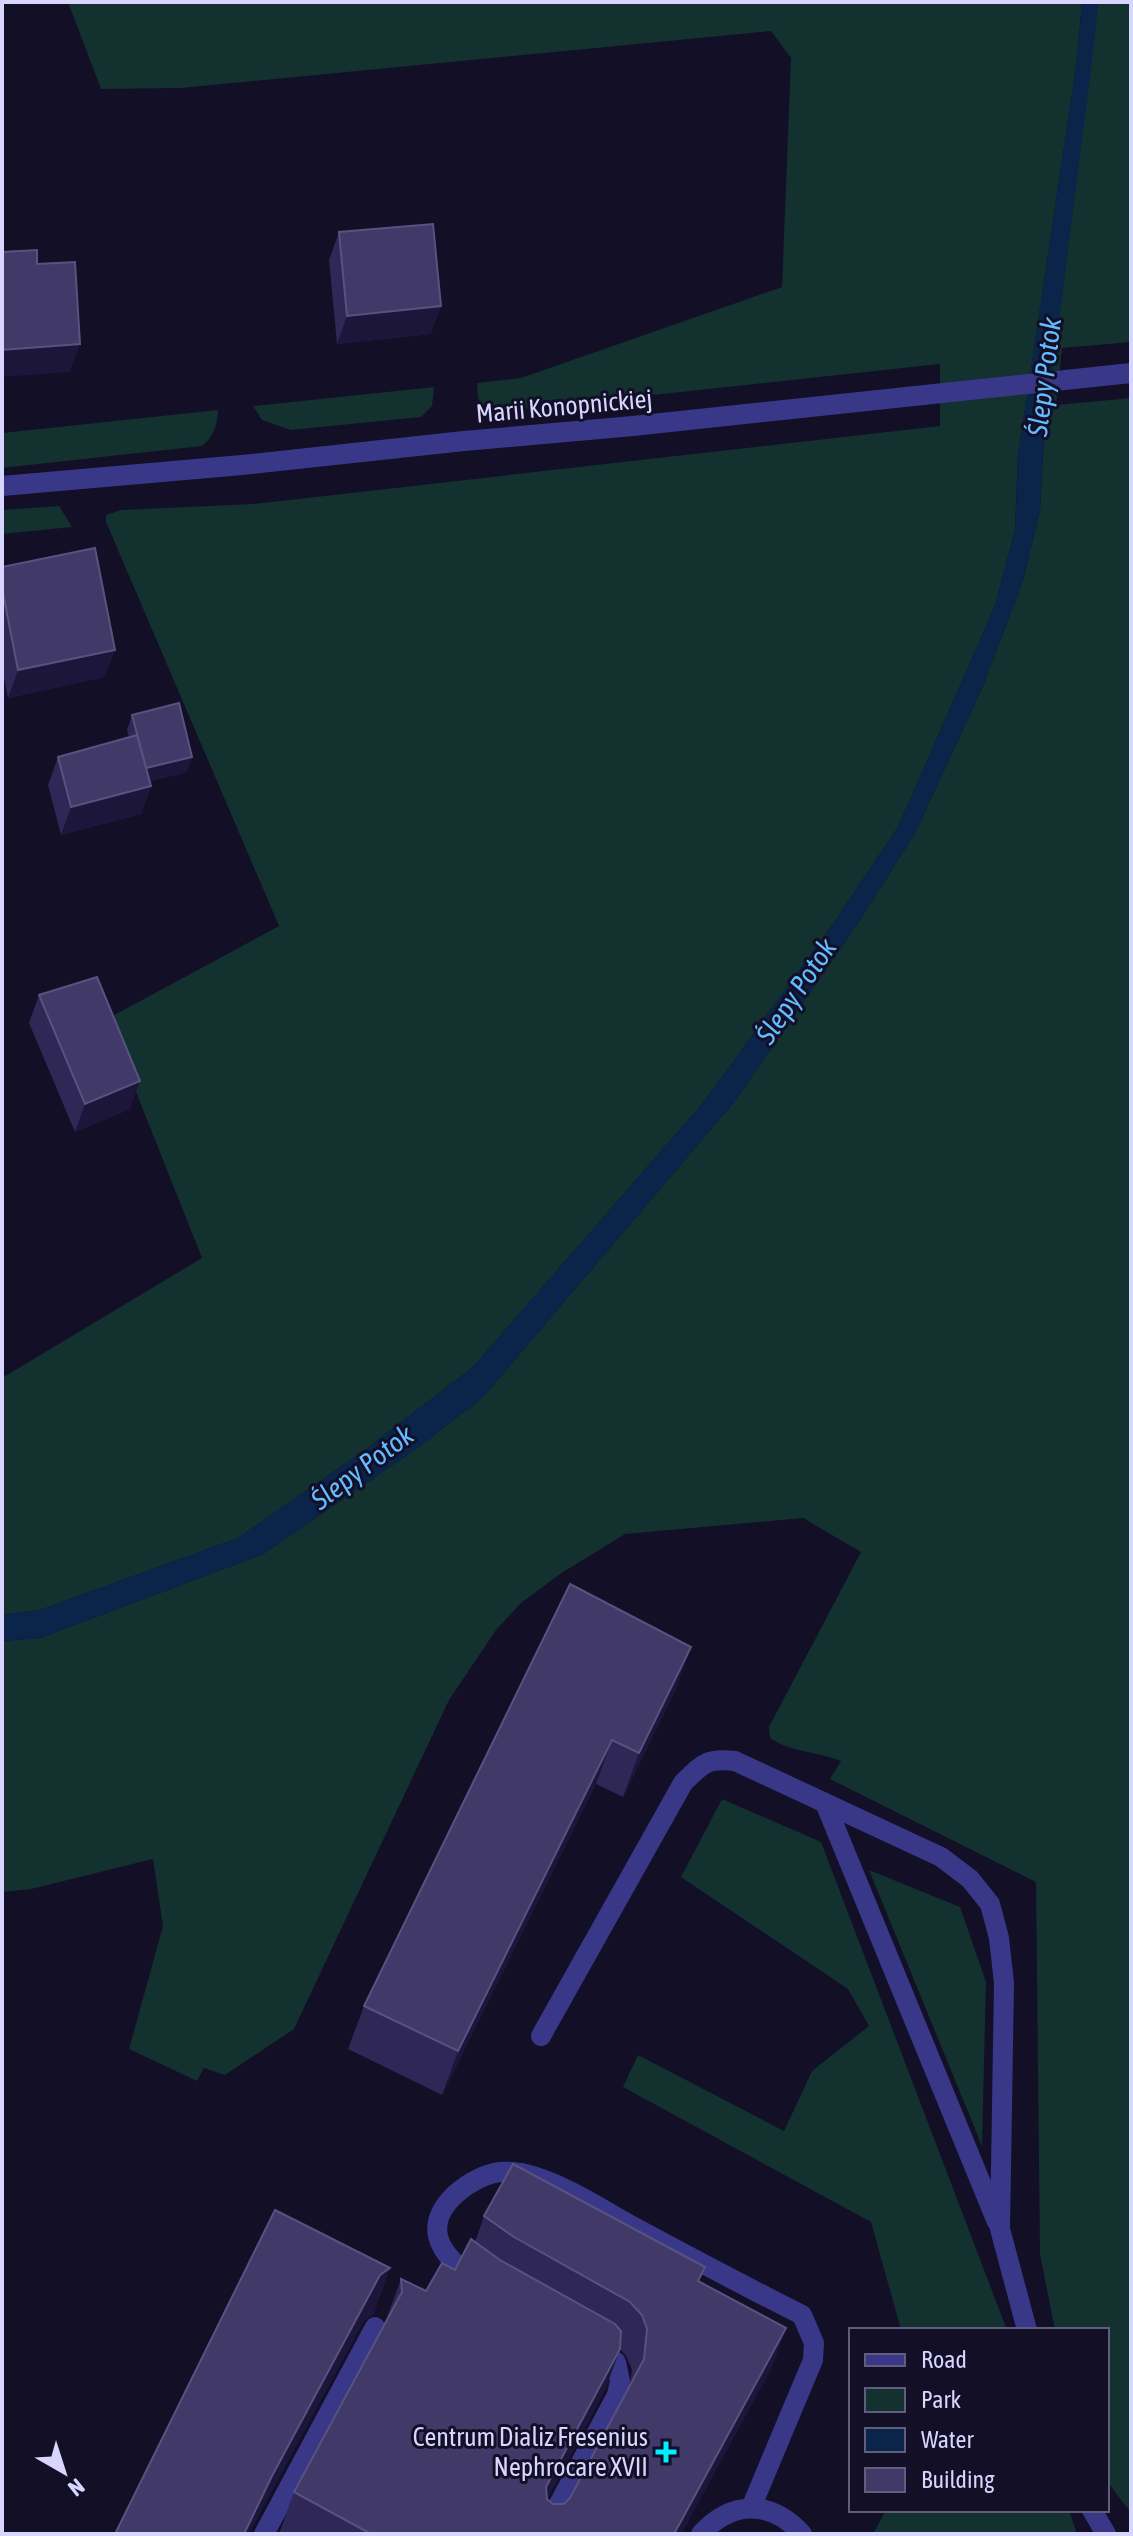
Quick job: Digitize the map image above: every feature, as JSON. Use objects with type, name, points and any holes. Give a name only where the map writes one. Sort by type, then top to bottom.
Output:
[{"type":"street","name":"Marii Konopnickiej","points":[[2,486],[633,426],[1131,373]]},
{"type":"street","points":[[541,2036],[683,1783],[697,1769],[715,1759],[735,1761],[941,1857],[970,1879],[990,1904],[999,1938],[1004,1983],[1000,2229]]},
{"type":"street","points":[[825,1803],[1000,2229],[1026,2328]]},
{"type":"street","points":[[489,2288],[460,2268],[445,2252],[437,2234],[438,2220],[446,2203],[477,2180],[497,2172],[516,2172],[560,2187],[802,2315],[814,2343],[813,2360],[751,2508]]},
{"type":"street","points":[[264,2534],[375,2327]]},
{"type":"street","points":[[543,2534],[611,2408],[620,2381],[616,2362],[579,2338]]},
{"type":"street","points":[[701,2534],[712,2522],[730,2511],[751,2508],[772,2511],[790,2521],[802,2534]]},
{"type":"street","points":[[1093,2512],[1106,2534]]},
{"type":"green space","points":[[68,2],[1082,2],[1077,60],[1018,456],[1015,530],[995,606],[898,827],[833,924],[703,1103],[472,1368],[362,1452],[238,1538],[40,1610],[2,1615],[2,1378],[202,1258],[107,1019],[279,926],[106,522],[106,515],[121,510],[254,504],[940,426],[940,364],[505,411],[484,408],[478,398],[477,383],[521,378],[782,287],[791,58],[771,31],[181,88],[101,89]]},
{"type":"green space","points":[[1098,2],[1131,2],[1131,342],[1062,348],[1056,405],[1131,398],[1131,2513],[1109,2484],[1109,2328],[1055,2328],[1040,2254],[1036,1882],[830,1779],[841,1761],[787,1747],[770,1738],[769,1727],[861,1552],[803,1518],[625,1534],[560,1574],[521,1603],[496,1630],[449,1700],[294,2029],[225,2075],[204,2068],[197,2081],[129,2049],[163,1926],[153,1859],[31,1889],[2,1892],[2,1641],[40,1638],[263,1554],[419,1447],[483,1397],[735,1101],[860,920],[915,833],[983,686],[1023,580],[1040,510],[1044,437]]},
{"type":"green space","points":[[434,387],[432,406],[421,417],[291,430],[262,420],[253,406]]},
{"type":"green space","points":[[218,410],[214,430],[202,446],[2,468],[2,433]]},
{"type":"green space","points":[[59,506],[72,527],[2,534],[2,510]]},
{"type":"green space","points":[[722,1799],[821,1842],[1006,2328],[900,2328],[871,2222],[623,2087],[638,2055],[784,2131],[812,2071],[869,2026],[848,1989],[681,1877]]},
{"type":"green space","points":[[869,1870],[960,1907],[986,1982],[982,2146]]},
{"type":"green space","points":[[885,2512],[1070,2512],[1077,2534],[873,2534]]},
{"type":"water","name":"Ślepy Potok","points":[[1082,2],[1098,2],[1044,437],[1040,510],[1023,580],[983,686],[915,833],[860,920],[735,1101],[483,1397],[419,1447],[263,1554],[40,1638],[2,1641],[2,1615],[40,1610],[238,1538],[362,1452],[472,1368],[703,1103],[833,924],[898,827],[995,606],[1015,530],[1018,456],[1077,60]]},
{"type":"building","points":[[433,224],[441,306],[347,316],[339,232]]},
{"type":"building","points":[[37,250],[37,264],[75,262],[80,344],[2,350],[2,252]]},
{"type":"building","points":[[95,548],[115,650],[18,670],[2,588],[2,567]]},
{"type":"building","points":[[179,703],[192,757],[146,768],[132,715]]},
{"type":"building","points":[[137,735],[151,786],[71,807],[58,757]]},
{"type":"building","points":[[97,977],[140,1081],[85,1104],[39,995]]},
{"type":"building","points":[[570,1584],[691,1647],[639,1753],[612,1740],[458,2051],[364,2006]]},
{"type":"building","points":[[513,2164],[705,2267],[698,2281],[786,2328],[674,2534],[371,2534],[294,2492],[402,2292],[401,2279],[426,2291],[442,2263],[455,2270],[471,2239],[500,2260],[615,2324],[621,2331],[620,2349],[546,2487],[547,2499],[553,2504],[564,2504],[570,2498],[644,2359],[647,2329],[642,2315],[630,2302],[514,2237],[484,2216]]},
{"type":"building","points":[[275,2210],[390,2268],[380,2275],[244,2534],[115,2534]]},
{"type":"place","name":"Centrum Dializ Fresenius Nephrocare XVII","points":[[666,2452]]}]
